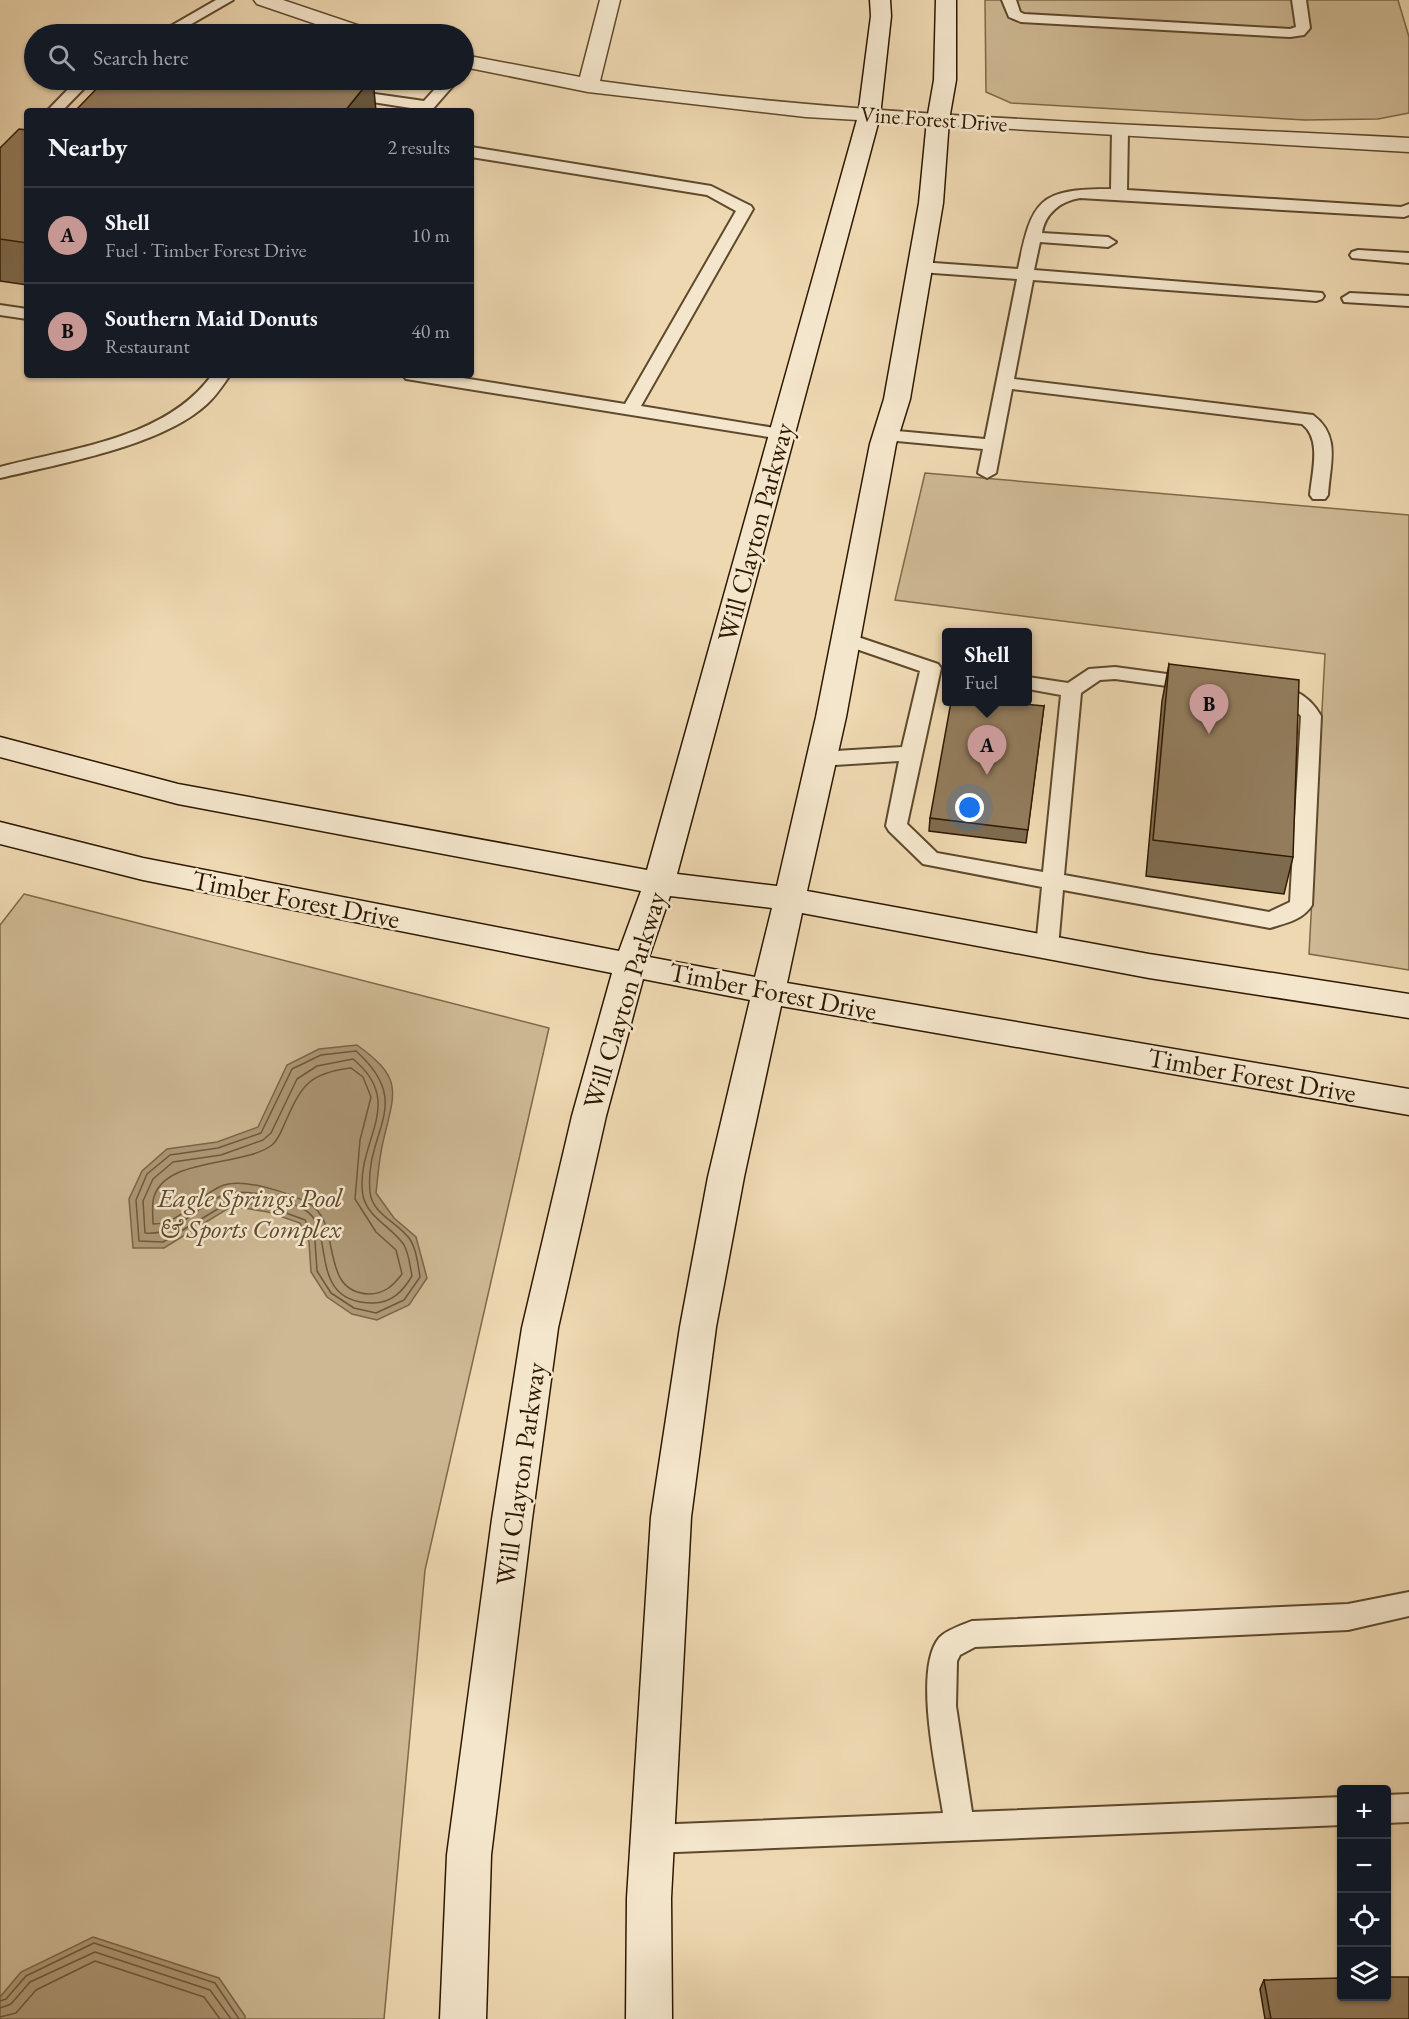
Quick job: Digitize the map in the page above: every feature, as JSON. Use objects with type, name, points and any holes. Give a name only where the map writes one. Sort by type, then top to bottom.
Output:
[{"type":"main road","points":[[264,0],[332,24]]},
{"type":"main road","points":[[588,86],[610,0]]},
{"type":"main road","name":"Will Clayton Parkway","points":[[463,2019],[469,1855],[512,1519],[540,1328],[589,1116],[631,963],[659,883],[868,116],[881,16],[880,0]]},
{"type":"main road","points":[[649,2019],[652,1839],[671,1517],[700,1315],[726,1178],[846,639],[886,435],[897,399],[931,203],[938,120],[945,80],[946,0]]},
{"type":"main road","name":"Vine Forest Drive","points":[[474,66],[588,86],[709,103],[868,116],[1409,146]]},
{"type":"main road","points":[[0,747],[178,794],[659,883],[789,899],[1047,947],[1409,1006]]},
{"type":"main road","name":"Timber Forest Drive","points":[[0,832],[143,869],[631,963],[768,992],[1409,1102]]},
{"type":"lane","points":[[182,24],[226,0]]},
{"type":"lane","points":[[1009,0],[1014,14],[1021,18],[1290,33],[1299,32],[1303,28],[1299,0]]},
{"type":"lane","points":[[57,108],[75,90]]},
{"type":"lane","points":[[426,108],[442,90]]},
{"type":"lane","points":[[333,92],[420,108]]},
{"type":"lane","points":[[1119,194],[1120,130]]},
{"type":"lane","points":[[474,152],[711,191],[746,209],[630,410]]},
{"type":"lane","points":[[987,473],[1035,226],[1044,209],[1060,195],[1119,194],[1404,212],[1409,208]]},
{"type":"lane","points":[[1033,237],[1108,242]]},
{"type":"lane","points":[[1358,255],[1409,258]]},
{"type":"lane","points":[[920,267],[1316,296]]},
{"type":"lane","points":[[1350,298],[1409,301]]},
{"type":"lane","points":[[0,310],[24,314]]},
{"type":"lane","points":[[0,473],[114,441],[177,418],[200,402],[220,378]]},
{"type":"lane","points":[[431,378],[781,434]]},
{"type":"lane","points":[[1005,383],[1307,419],[1319,428],[1323,441],[1318,495]]},
{"type":"lane","points":[[886,435],[993,445]]},
{"type":"lane","points":[[846,639],[939,669],[911,753],[896,826],[931,859],[1270,920],[1293,912],[1301,905],[1311,716],[1305,704],[1295,696],[1250,690]]},
{"type":"lane","points":[[1032,684],[1071,690],[1096,674],[1115,673],[1217,686]]},
{"type":"lane","points":[[1047,947],[1071,690]]},
{"type":"lane","points":[[819,759],[911,753]]},
{"type":"lane","points":[[960,1826],[940,1690],[940,1666],[949,1647],[972,1634],[1348,1617],[1409,1604]]},
{"type":"lane","points":[[1391,1809],[1409,1808]]},
{"type":"lane","points":[[652,1839],[1337,1811]]},
{"type":"green space","points":[[985,0],[1398,0],[1409,37],[1409,113],[1378,119],[1305,120],[1011,103],[986,92]]},
{"type":"green space","points":[[925,473],[1409,515],[1409,970],[1309,954],[1325,654],[895,600]]},
{"type":"green space","name":"Eagle Springs Pool & Sports Complex","points":[[24,894],[549,1028],[425,1570],[384,2019],[0,2019],[0,925]]},
{"type":"water","points":[[357,1045],[383,1067],[392,1087],[391,1110],[380,1154],[376,1193],[394,1218],[416,1237],[427,1278],[409,1305],[377,1320],[352,1314],[327,1297],[311,1272],[309,1242],[300,1223],[268,1212],[232,1206],[164,1248],[133,1248],[129,1199],[142,1171],[167,1149],[217,1142],[258,1127],[287,1065],[319,1049]]},
{"type":"water","points":[[93,1937],[219,1978],[245,2019],[0,2019],[0,1997],[21,1972]]},
{"type":"building","points":[[95,90],[362,90],[347,108],[78,108]]},
{"type":"building","points":[[19,129],[24,130],[24,243],[0,239],[0,148]]},
{"type":"building","points":[[1169,664],[1299,680],[1293,857],[1153,840]]},
{"type":"building","points":[[950,706],[1044,706],[1028,830],[930,818]]},
{"type":"building","points":[[1391,1977],[1409,1977],[1409,2019],[1271,2019],[1264,1980],[1337,1978],[1337,2001],[1391,2001]]},
{"type":"place","name":"Southern Maid Donuts","points":[[1209,734]]},
{"type":"place","name":"Shell","points":[[987,775]]}]
